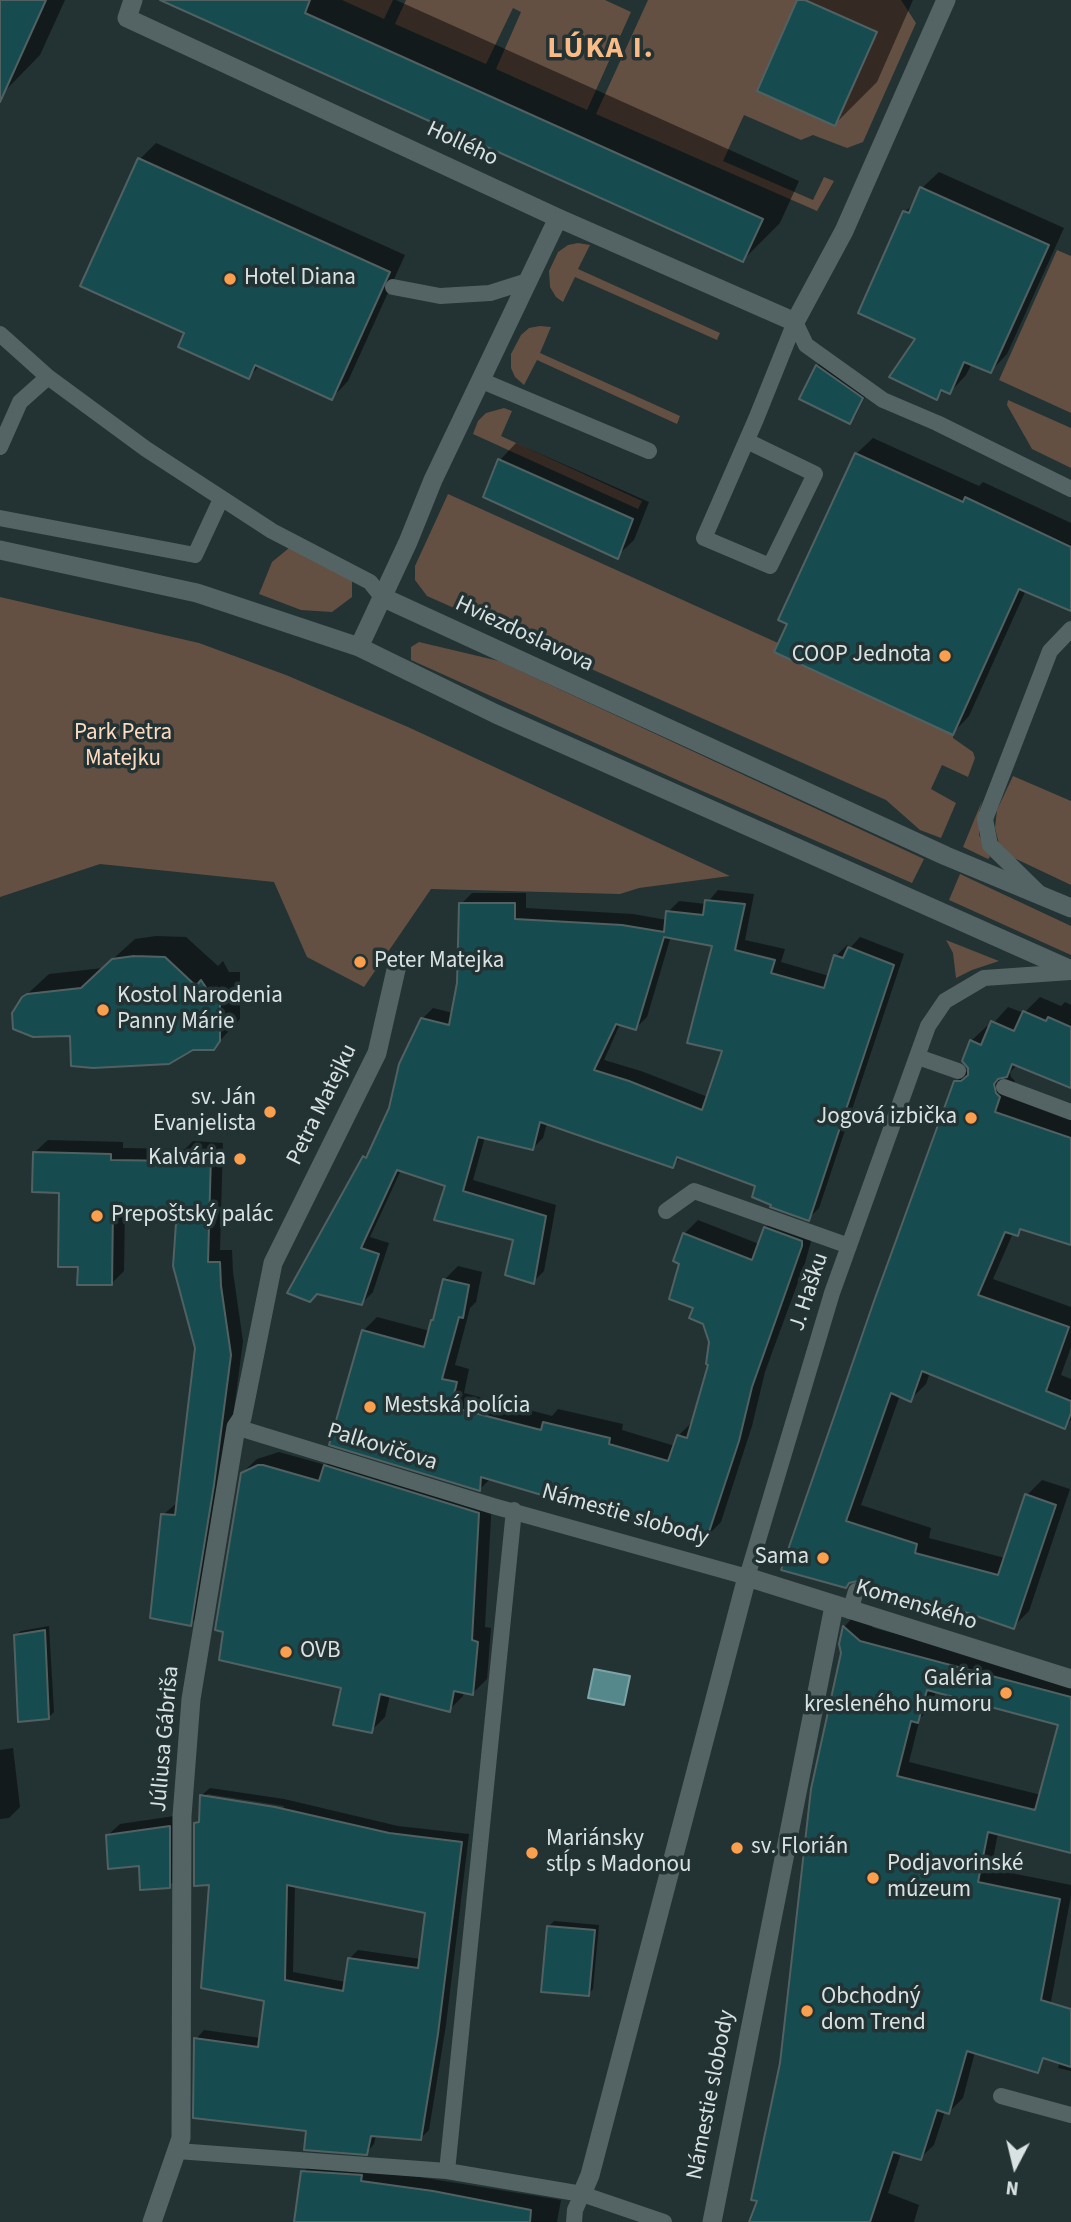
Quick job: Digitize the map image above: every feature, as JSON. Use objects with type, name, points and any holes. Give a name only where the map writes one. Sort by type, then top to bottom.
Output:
[{"type":"street","name":"Hollého","points":[[133,0],[127,18],[558,218],[794,322]]},
{"type":"street","points":[[794,322],[844,231],[946,0]]},
{"type":"street","points":[[359,647],[408,542],[433,480],[558,218]]},
{"type":"street","points":[[0,550],[197,593],[359,647],[496,714],[1071,971]]},
{"type":"street","name":"Hviezdoslavova","points":[[382,597],[946,856],[1071,908]]},
{"type":"street","name":"Petra Matejku","points":[[272,1263],[377,1053],[398,961]]},
{"type":"street","name":"Júliusa Gábriša","points":[[152,2222],[181,2137],[182,1816],[191,1699],[236,1427],[242,1418],[272,1263]]},
{"type":"street","points":[[582,2194],[594,2162],[747,1577]]},
{"type":"street","name":"Komenského","points":[[747,1577],[1071,1679]]},
{"type":"street","name":"Námestie slobody","points":[[712,2222],[842,1608]]},
{"type":"lane","points":[[393,287],[440,296],[490,293],[528,281]]},
{"type":"lane","points":[[747,441],[814,474],[770,566],[704,538],[747,441],[794,322]]},
{"type":"lane","points":[[794,322],[806,345],[883,400],[1071,489]]},
{"type":"lane","name":"Hviezdoslavova","points":[[0,334],[48,377],[146,449],[272,531],[370,582],[382,597]]},
{"type":"lane","points":[[0,447],[20,402],[48,377]]},
{"type":"lane","points":[[480,380],[649,451]]},
{"type":"lane","points":[[0,518],[195,555],[222,499]]},
{"type":"lane","points":[[1042,896],[990,845],[985,819],[1050,652],[1071,629]]},
{"type":"lane","name":"J. Hašku","points":[[747,1577],[828,1306],[929,1026],[944,1001],[984,978],[1071,971]]},
{"type":"lane","points":[[918,1056],[958,1071]]},
{"type":"lane","points":[[1004,1087],[1071,1112]]},
{"type":"lane","points":[[666,1211],[694,1191],[849,1246]]},
{"type":"lane","name":"Palkovičova","points":[[236,1427],[514,1510]]},
{"type":"lane","name":"Námestie slobody","points":[[447,2171],[514,1510],[747,1577]]},
{"type":"lane","points":[[842,1608],[856,1591]]},
{"type":"lane","points":[[1000,2096],[1071,2115]]},
{"type":"lane","points":[[177,2151],[447,2171],[582,2194],[664,2222]]},
{"type":"lane","points":[[574,2222],[575,2210],[582,2194]]},
{"type":"green space","points":[[342,0],[393,0],[384,19]]},
{"type":"green space","points":[[406,0],[605,0],[631,12],[587,110],[496,69],[521,12],[513,8],[486,64],[395,24]]},
{"type":"green space","points":[[648,0],[901,0],[916,23],[863,142],[847,148],[813,135],[801,140],[744,115],[723,161],[813,200],[824,177],[834,181],[817,211],[596,114]]},
{"type":"green space","points":[[568,245],[590,245],[578,269],[720,333],[717,340],[575,277],[563,302],[550,287],[549,271],[558,252]]},
{"type":"green space","points":[[1057,250],[1071,256],[1071,413],[999,380]]},
{"type":"green space","points":[[551,327],[540,353],[680,416],[677,424],[537,360],[524,385],[515,377],[511,368],[511,354],[521,335],[529,328]]},
{"type":"green space","points":[[1008,400],[1071,428],[1071,468],[1032,449],[1007,405]]},
{"type":"green space","points":[[504,408],[512,411],[501,436],[642,501],[638,509],[473,434],[478,421],[486,413]]},
{"type":"green space","points":[[448,494],[778,643],[774,652],[953,735],[953,738],[973,752],[975,758],[968,777],[942,765],[931,789],[956,803],[941,838],[920,830],[886,800],[427,596],[415,580],[415,566]]},
{"type":"green space","points":[[289,548],[352,579],[352,597],[332,612],[301,610],[259,594],[272,562]]},
{"type":"green space","name":"Park Petra Matejku","points":[[0,597],[199,643],[286,675],[408,727],[730,876],[639,888],[620,894],[431,889],[364,987],[307,957],[274,882],[100,864],[0,897]]},
{"type":"green space","points":[[419,642],[499,661],[924,859],[912,883],[411,660],[411,647]]},
{"type":"green space","points":[[1013,776],[1071,801],[1071,885],[1012,857],[999,844],[995,828],[997,810]]},
{"type":"green space","points":[[982,801],[979,835],[990,857],[988,859],[963,847]]},
{"type":"green space","points":[[960,874],[1071,926],[1071,955],[949,900]]},
{"type":"green space","points":[[946,940],[999,961],[956,978],[953,953]]},
{"type":"water","points":[[594,1669],[630,1676],[624,1705],[588,1698]]},
{"type":"building","points":[[0,0],[46,0],[0,102]]},
{"type":"building","points":[[160,0],[310,0],[305,13],[763,219],[743,262]]},
{"type":"building","points":[[797,0],[805,0],[877,32],[835,126],[757,91]]},
{"type":"building","points":[[138,158],[390,272],[332,400],[255,365],[249,379],[178,347],[184,333],[80,286]]},
{"type":"building","points":[[920,187],[1049,245],[991,373],[964,362],[950,394],[941,390],[937,400],[889,377],[915,339],[858,313],[903,211],[909,213]]},
{"type":"building","points":[[816,365],[863,398],[850,424],[799,399]]},
{"type":"building","points":[[855,453],[963,502],[965,497],[1071,547],[1071,611],[1019,589],[953,735],[774,652],[787,624],[778,620]]},
{"type":"building","points":[[498,459],[633,519],[618,559],[483,497]]},
{"type":"building","points":[[705,900],[745,904],[735,950],[775,960],[771,973],[824,988],[834,955],[843,958],[848,947],[894,965],[809,1221],[770,1207],[771,1205],[752,1197],[755,1186],[677,1157],[673,1168],[540,1122],[533,1150],[478,1137],[463,1191],[546,1216],[534,1284],[505,1275],[513,1240],[434,1220],[445,1186],[397,1170],[361,1248],[379,1254],[362,1305],[317,1294],[310,1302],[287,1293],[363,1156],[366,1158],[389,1108],[399,1064],[421,1018],[449,1025],[457,983],[459,903],[515,903],[515,919],[622,925],[664,932],[666,911],[703,915]],"holes":[[[664,937],[712,946],[687,1043],[722,1051],[702,1110],[594,1070],[616,1024],[636,1030]]]},
{"type":"building","name":"Kostol Narodenia Panny Márie","points":[[134,956],[165,957],[196,986],[201,980],[209,992],[220,992],[220,1041],[214,1050],[193,1050],[169,1064],[93,1068],[71,1066],[70,1036],[33,1037],[13,1029],[12,1013],[22,997],[27,994],[81,988],[112,959]]},
{"type":"building","points":[[1023,1011],[1046,1021],[1048,1017],[1071,1027],[1071,1088],[1012,1064],[1007,1077],[998,1079],[994,1084],[1000,1097],[995,1112],[1071,1138],[1071,1245],[1020,1229],[1018,1236],[1005,1232],[978,1295],[1069,1327],[1046,1391],[1071,1401],[1071,1413],[1065,1429],[922,1371],[911,1402],[891,1393],[846,1521],[917,1544],[915,1553],[998,1575],[1025,1494],[1056,1505],[1014,1629],[956,1609],[953,1619],[866,1594],[864,1584],[858,1581],[849,1583],[846,1588],[781,1570],[954,1081],[961,1081],[968,1075],[968,1068],[962,1061],[970,1040],[981,1045],[991,1021],[1014,1031]]},
{"type":"building","points":[[33,1152],[111,1154],[111,1160],[178,1161],[178,1153],[211,1155],[208,1262],[220,1262],[231,1355],[214,1485],[191,1626],[150,1618],[161,1514],[175,1515],[195,1348],[173,1266],[177,1209],[113,1208],[112,1285],[77,1285],[78,1267],[58,1267],[59,1193],[32,1192]]},
{"type":"building","points":[[764,1227],[802,1241],[802,1246],[752,1387],[739,1441],[707,1538],[655,1521],[653,1528],[481,1477],[480,1491],[329,1445],[362,1330],[424,1347],[443,1279],[469,1285],[463,1318],[459,1317],[442,1379],[457,1382],[451,1407],[541,1430],[543,1422],[610,1438],[609,1444],[668,1461],[677,1435],[687,1438],[708,1365],[709,1342],[703,1324],[689,1318],[693,1308],[669,1299],[679,1264],[673,1261],[683,1233],[752,1260]]},
{"type":"building","points":[[258,1465],[319,1481],[324,1465],[479,1513],[472,1640],[478,1642],[473,1695],[454,1691],[450,1712],[380,1694],[372,1733],[333,1725],[341,1688],[219,1660],[223,1632],[215,1630],[241,1473]]},
{"type":"building","points":[[843,1626],[860,1641],[1071,1697],[1071,1853],[988,1832],[978,1882],[1060,1899],[1041,2000],[1071,2009],[1071,2067],[1043,2058],[1038,2073],[967,2051],[949,2114],[937,2110],[921,2160],[893,2152],[870,2222],[749,2222],[757,2201],[751,2200],[780,2063],[811,1789],[841,1653],[839,1644]],"holes":[[[927,1690],[1058,1725],[1035,1810],[897,1776],[911,1721],[918,1723]]]},
{"type":"building","points":[[45,1630],[49,1719],[18,1722],[14,1635]]},
{"type":"building","points":[[200,1795],[275,1807],[389,1833],[462,1842],[438,2034],[421,2140],[371,2136],[367,2155],[304,2150],[306,2131],[193,2118],[194,2038],[258,2047],[264,2001],[201,1988],[209,1885],[194,1886],[194,1823],[199,1822]],"holes":[[[287,1885],[425,1913],[418,1968],[348,1958],[343,1991],[285,1980]]]},
{"type":"building","points":[[170,1826],[170,1888],[140,1890],[139,1866],[108,1869],[106,1835]]},
{"type":"building","points":[[547,1926],[595,1930],[589,1996],[541,1992]]},
{"type":"building","points":[[301,2171],[362,2175],[361,2181],[433,2191],[531,2210],[530,2222],[294,2222]]},
{"type":"place","name":"Hotel Diana","points":[[230,279]]},
{"type":"place","name":"COOP Jednota","points":[[945,656]]},
{"type":"place","name":"Peter Matejka","points":[[360,962]]},
{"type":"place","name":"Kostol Narodenia Panny Márie","points":[[103,1010]]},
{"type":"place","name":"sv. Ján Evanjelista","points":[[270,1112]]},
{"type":"place","name":"Jogová izbička","points":[[971,1118]]},
{"type":"place","name":"Kalvária","points":[[240,1159]]},
{"type":"place","name":"Prepoštský palác","points":[[97,1216]]},
{"type":"place","name":"Mestská polícia","points":[[370,1407]]},
{"type":"place","name":"Sama","points":[[823,1558]]},
{"type":"place","name":"OVB","points":[[286,1652]]},
{"type":"place","name":"Galéria kresleného humoru","points":[[1006,1693]]},
{"type":"place","name":"sv. Florián","points":[[737,1848]]},
{"type":"place","name":"Mariánsky stĺp s Madonou","points":[[532,1853]]},
{"type":"place","name":"Podjavorinské múzeum","points":[[873,1878]]},
{"type":"place","name":"Obchodný dom Trend","points":[[807,2011]]},
{"type":"district","name":"LÚKA I.","points":[[601,50]]}]
